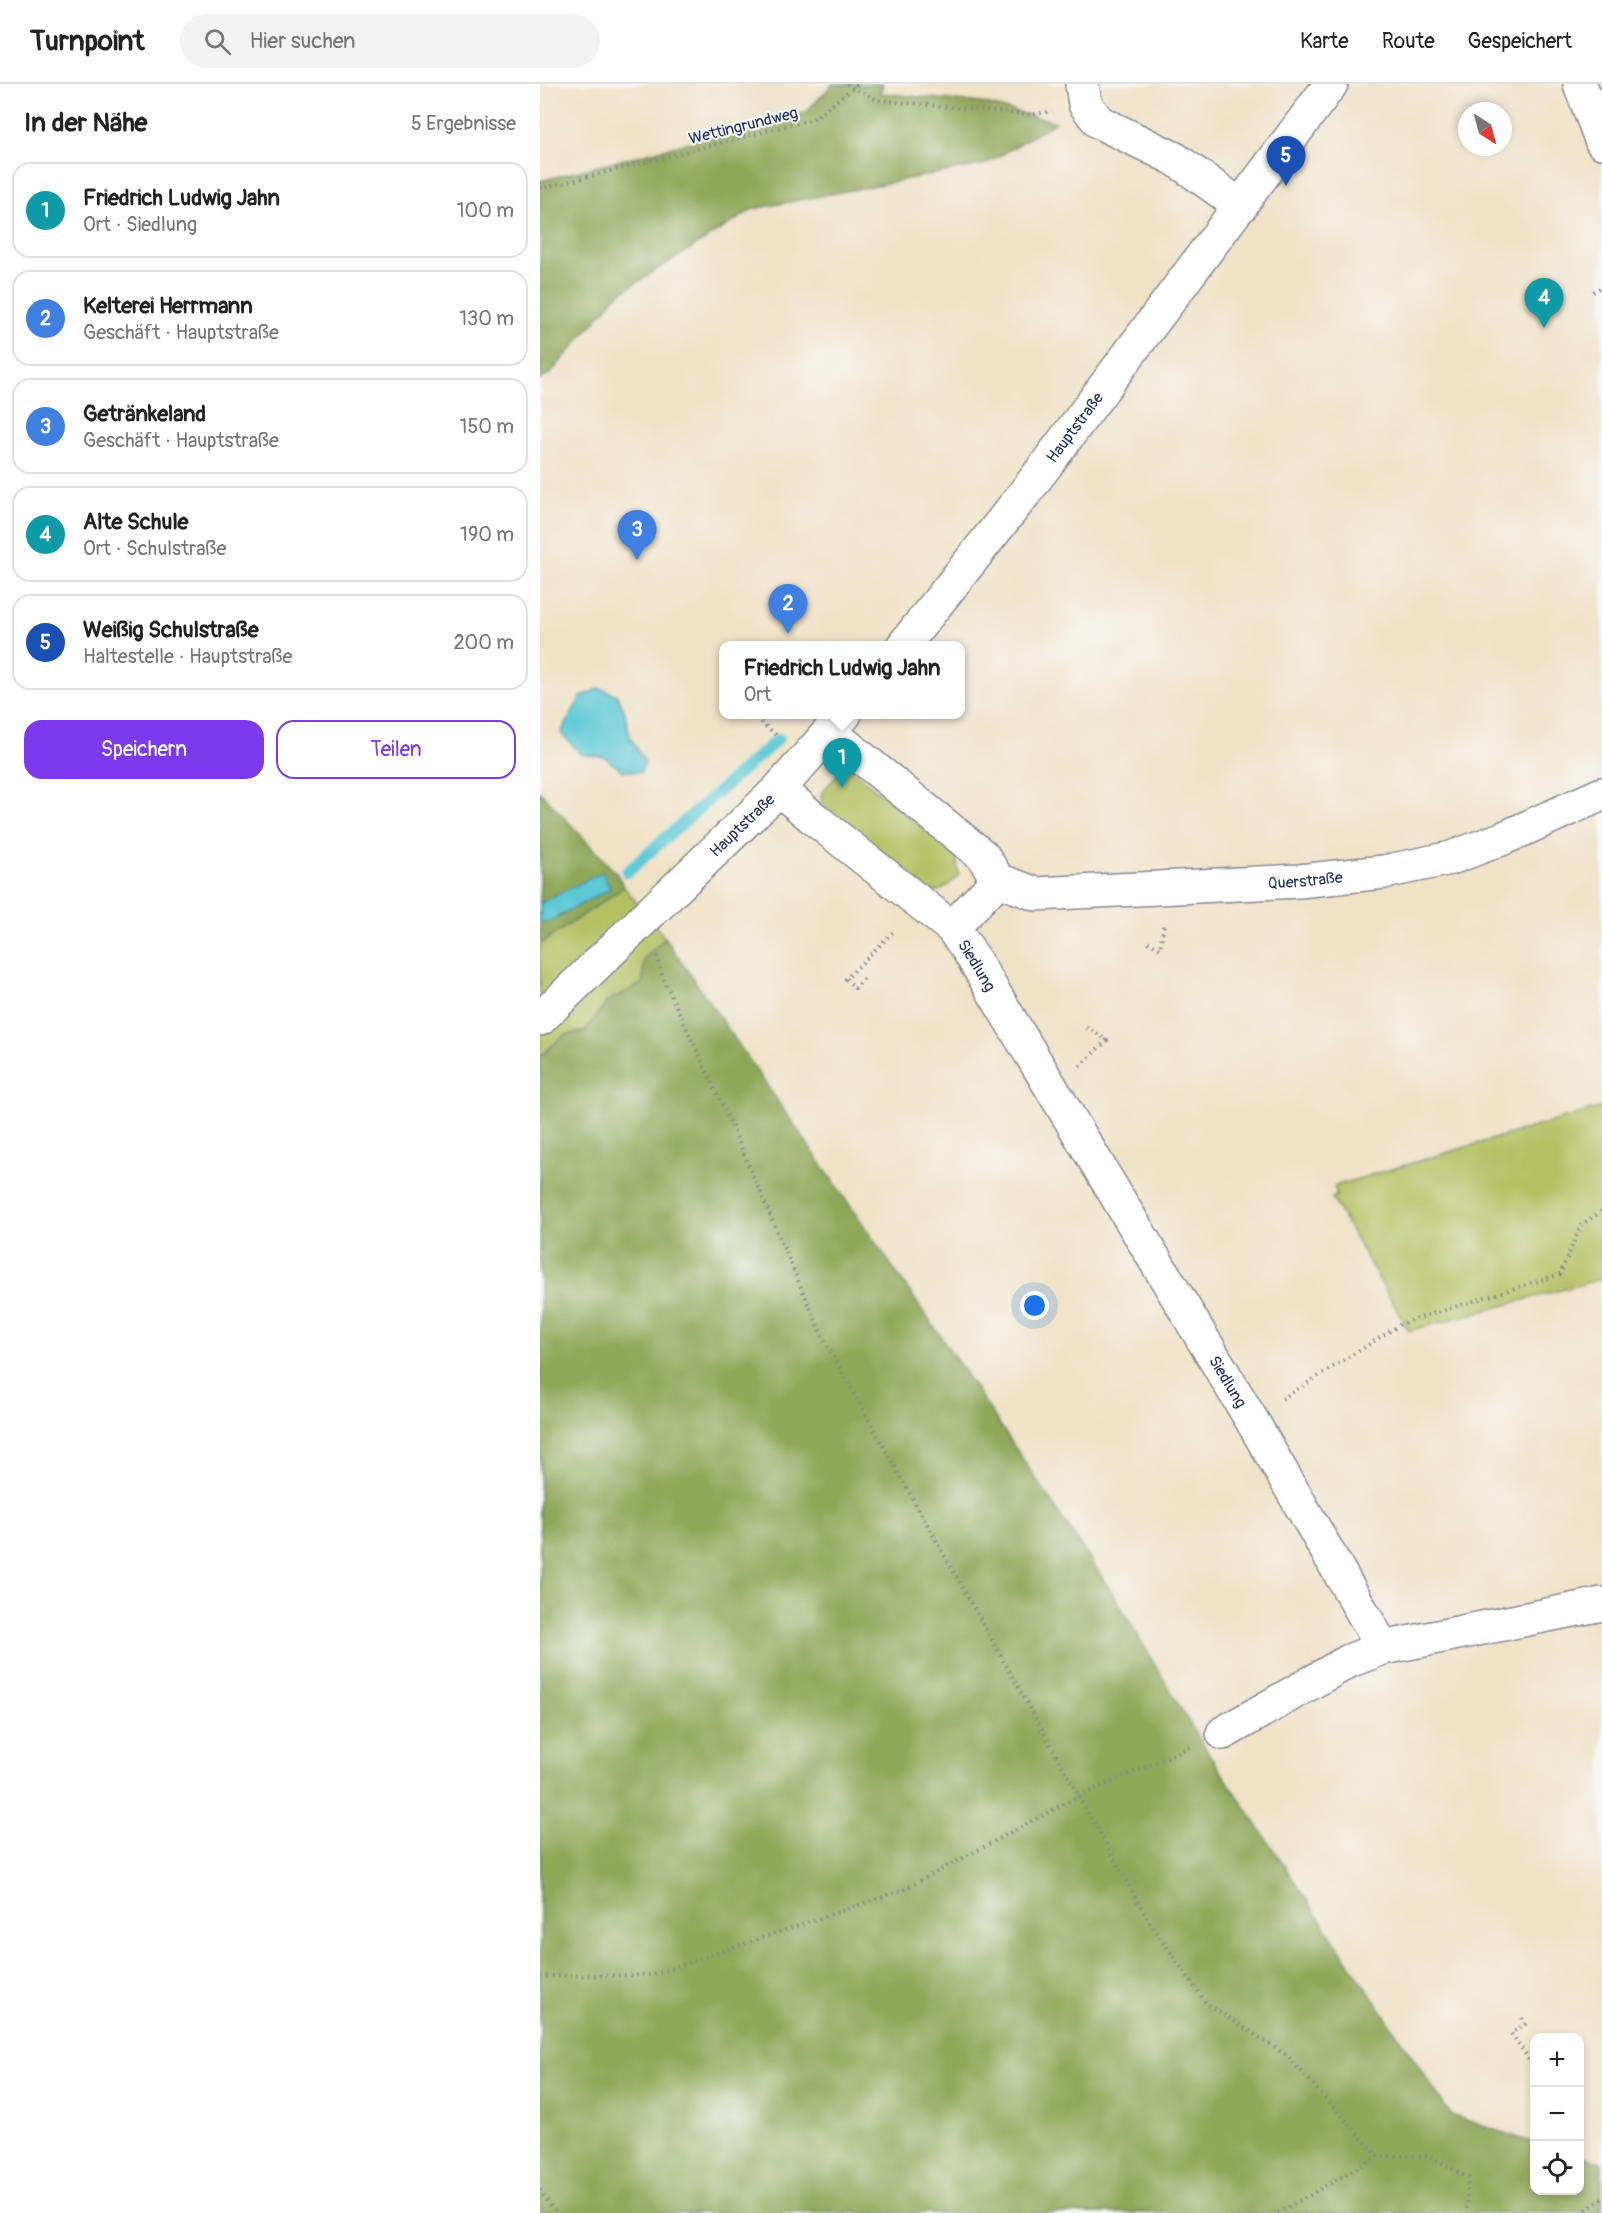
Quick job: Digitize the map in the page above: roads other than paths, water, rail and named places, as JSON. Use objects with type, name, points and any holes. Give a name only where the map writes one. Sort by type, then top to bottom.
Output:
[{"type":"street","name":"Hauptstraße","points":[[906,641],[1035,480],[1331,84]]},
{"type":"street","points":[[1580,84],[1602,142]]},
{"type":"street","points":[[1084,94],[1099,122],[1175,159],[1241,206]]},
{"type":"street","name":"Hauptstraße","points":[[540,1019],[779,789],[837,723]]},
{"type":"street","points":[[837,723],[983,856],[998,880]]},
{"type":"street","name":"Siedlung","points":[[779,789],[952,928],[1251,1419],[1383,1648]]},
{"type":"street","name":"Querstraße","points":[[998,880],[1036,894],[1299,881],[1384,872],[1461,854],[1504,838],[1602,794]]},
{"type":"street","name":"Siedlung","points":[[952,928],[998,880]]},
{"type":"street","points":[[1223,1732],[1349,1661],[1383,1648],[1602,1604]]},
{"type":"water","points":[[599,688],[616,694],[625,712],[630,737],[645,762],[641,772],[623,771],[604,757],[581,754],[561,733],[581,697]]},
{"type":"water","points":[[603,872],[610,889],[546,923],[540,921],[540,903]]},
{"type":"waterway","points":[[627,872],[778,739]]},
{"type":"place","name":"Weißig Schulstraße","points":[[1286,186]]},
{"type":"place","name":"Alte Schule","points":[[1544,328]]},
{"type":"place","name":"Getränkeland","points":[[637,560]]},
{"type":"place","name":"Kelterei Herrmann","points":[[788,634]]},
{"type":"place","name":"Friedrich Ludwig Jahn","points":[[842,788]]}]
